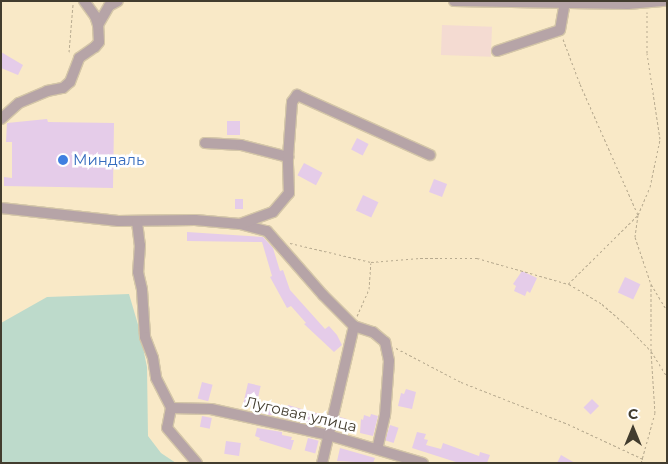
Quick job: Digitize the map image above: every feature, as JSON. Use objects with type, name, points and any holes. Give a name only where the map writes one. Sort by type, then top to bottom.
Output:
[{"type":"street","points":[[1,119],[19,103],[63,88],[70,82],[79,58],[99,42],[98,25],[95,16],[84,1]]},
{"type":"street","points":[[98,25],[109,6],[118,1]]},
{"type":"street","points":[[454,1],[565,3],[665,1]]},
{"type":"street","points":[[497,51],[560,30],[565,3]]},
{"type":"street","points":[[240,224],[273,212],[289,193],[288,157],[292,102],[297,95],[430,155]]},
{"type":"street","points":[[205,143],[241,145],[288,157]]},
{"type":"street","points":[[1,208],[137,222],[195,220],[240,224],[267,231],[278,240],[303,273],[354,326],[373,332],[385,342],[389,361],[385,416],[377,449]]},
{"type":"street","points":[[137,222],[140,245],[138,272],[142,290],[145,337],[153,358],[156,378],[171,408],[167,428],[197,463]]},
{"type":"street","points":[[322,463],[354,326]]},
{"type":"street","name":"Луговая улица","points":[[171,408],[211,409],[328,434],[423,463]]},
{"type":"path","points":[[646,2],[647,53],[660,139],[650,187],[638,215],[635,237],[651,284],[667,311]]},
{"type":"path","points":[[69,52],[73,4]]},
{"type":"path","points":[[560,30],[580,84],[638,215]]},
{"type":"path","points":[[568,284],[638,215]]},
{"type":"path","points":[[278,240],[371,262],[420,258],[477,258],[568,284],[602,304],[651,351],[667,377]]},
{"type":"path","points":[[354,326],[369,289],[371,262]]},
{"type":"path","points":[[641,463],[655,413],[651,351],[651,284]]},
{"type":"path","points":[[385,342],[461,382],[568,424],[642,458]]},
{"type":"shaded area","points":[[442,25],[492,27],[491,57],[441,55]]},
{"type":"green space","points":[[129,294],[139,328],[147,367],[148,436],[161,453],[176,463],[1,463],[1,323],[47,297]]},
{"type":"building","points":[[1,52],[23,65],[18,75],[1,68]]},
{"type":"building","name":"Миндаль","points":[[47,119],[48,122],[114,123],[113,188],[4,186],[4,177],[12,178],[12,142],[6,142],[7,123]]},
{"type":"building","points":[[227,121],[240,121],[240,135],[227,135]]},
{"type":"building","points":[[357,138],[369,144],[363,155],[351,150]]},
{"type":"building","points":[[304,163],[323,173],[316,185],[297,175]]},
{"type":"building","points":[[434,179],[447,184],[442,197],[429,192]]},
{"type":"building","points":[[363,195],[378,202],[371,218],[356,210]]},
{"type":"building","points":[[235,199],[243,199],[243,209],[235,209]]},
{"type":"building","points":[[187,232],[263,237],[273,248],[280,271],[283,270],[290,290],[325,329],[329,326],[337,335],[342,345],[334,352],[304,324],[306,323],[291,306],[287,308],[270,277],[272,276],[262,242],[187,241]]},
{"type":"building","points":[[522,271],[537,278],[530,293],[527,291],[525,296],[514,291],[516,286],[513,284]]},
{"type":"building","points":[[625,277],[640,284],[633,300],[618,292]]},
{"type":"building","points":[[202,382],[213,385],[208,401],[198,398]]},
{"type":"building","points":[[248,383],[261,386],[256,405],[244,402]]},
{"type":"building","points":[[406,389],[416,392],[412,409],[398,406],[401,393],[404,394]]},
{"type":"building","points":[[592,399],[599,406],[591,415],[584,407]]},
{"type":"building","points":[[263,401],[275,404],[272,416],[260,413]]},
{"type":"building","points":[[288,405],[326,416],[324,424],[320,426],[285,418]]},
{"type":"building","points":[[371,414],[378,416],[373,436],[360,433],[361,419],[363,420],[364,415],[370,417]]},
{"type":"building","points":[[202,416],[212,418],[210,429],[200,427]]},
{"type":"building","points":[[340,417],[347,419],[343,431],[336,429]]},
{"type":"building","points":[[390,425],[399,428],[394,443],[385,440]]},
{"type":"building","points":[[257,428],[282,432],[282,435],[292,437],[291,440],[294,440],[291,450],[259,440],[260,438],[255,436]]},
{"type":"building","points":[[417,432],[426,434],[424,439],[428,440],[426,445],[441,449],[443,443],[479,456],[480,452],[490,455],[487,463],[459,463],[412,448]]},
{"type":"building","points":[[308,438],[319,441],[315,453],[305,451]]},
{"type":"building","points":[[226,441],[241,443],[239,456],[224,454]]},
{"type":"building","points":[[340,448],[375,458],[373,463],[337,461]]},
{"type":"building","points":[[561,455],[575,463],[557,463]]},
{"type":"place","name":"Миндаль","points":[[63,160]]}]
